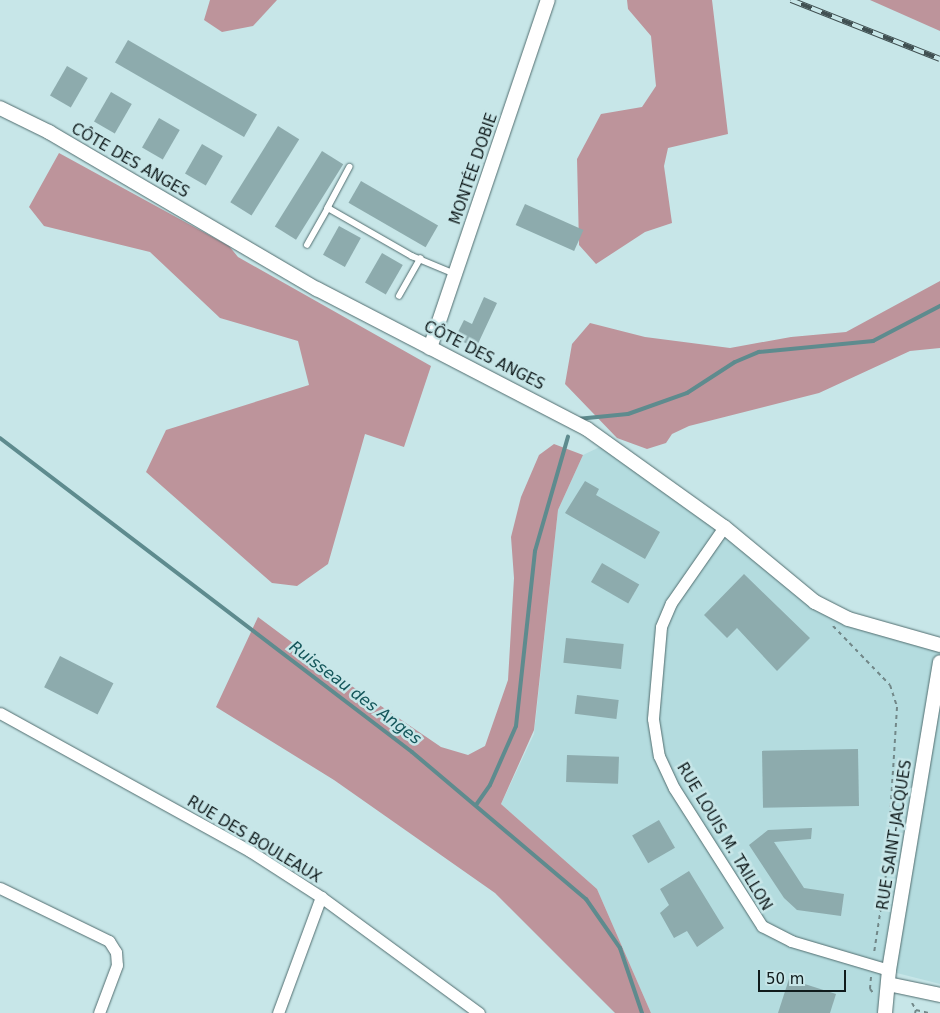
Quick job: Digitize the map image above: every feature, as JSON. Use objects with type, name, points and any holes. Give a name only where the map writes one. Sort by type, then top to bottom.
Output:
[{"type":"street","name":"MONTÉE DOBIE","points":[[430,348],[548,0]]},
{"type":"street","name":"CÔTE DES ANGES","points":[[0,108],[49,132],[317,289],[587,430],[724,528],[815,602],[848,619],[940,645]]},
{"type":"street","name":"RUE LOUIS M. TAILLON","points":[[724,528],[671,603],[661,627],[654,719],[659,756],[674,788],[762,926],[791,941],[872,966],[888,983]]},
{"type":"street","name":"RUE SAINT-JACQUES","points":[[885,1013],[888,983],[940,662]]},
{"type":"street","name":"RUE DES BOULEAUX","points":[[0,713],[250,852],[321,897],[479,1013]]},
{"type":"street","points":[[0,888],[109,941],[116,952],[117,964],[100,1013]]},
{"type":"street","points":[[278,1013],[321,897]]},
{"type":"street","points":[[888,983],[940,995]]},
{"type":"lane","points":[[307,245],[350,167]]},
{"type":"lane","points":[[328,208],[420,259],[455,274]]},
{"type":"lane","points":[[399,296],[420,259]]},
{"type":"path","points":[[830,624],[890,685],[897,707],[887,868],[870,989],[874,994],[888,983]]},
{"type":"path","points":[[910,998],[915,1011],[929,1013]]},
{"type":"shaded area","points":[[210,0],[277,0],[253,26],[222,32],[204,20]]},
{"type":"shaded area","points":[[627,0],[712,0],[728,134],[668,148],[664,166],[672,223],[645,232],[596,264],[579,245],[577,159],[601,114],[642,107],[656,86],[651,36],[628,9]]},
{"type":"shaded area","points":[[870,0],[940,0],[940,31]]},
{"type":"shaded area","points":[[59,153],[229,246],[238,257],[431,366],[404,447],[365,434],[328,564],[297,586],[272,583],[146,472],[166,430],[309,385],[298,341],[220,318],[150,252],[44,226],[29,207]]},
{"type":"shaded area","points":[[940,281],[940,348],[910,351],[819,393],[689,426],[672,434],[666,443],[647,449],[617,438],[565,384],[572,344],[590,323],[645,337],[730,348],[791,337],[846,332]]},
{"type":"shaded area","points":[[608,443],[815,602],[940,645],[940,984],[889,971],[885,1013],[651,1013],[597,889],[501,804],[534,734],[558,510],[583,455]]},
{"type":"shaded area","points":[[554,444],[583,455],[558,510],[534,730],[501,804],[597,889],[651,1013],[615,1013],[495,893],[334,780],[216,707],[258,617],[337,676],[441,747],[468,755],[485,746],[508,680],[514,578],[511,537],[521,497],[539,455]]},
{"type":"building","points":[[128,40],[257,114],[244,137],[115,63]]},
{"type":"building","points":[[67,66],[88,78],[71,107],[50,95]]},
{"type":"building","points":[[111,92],[132,104],[115,133],[94,121]]},
{"type":"building","points":[[159,118],[180,130],[163,159],[142,147]]},
{"type":"building","points":[[278,126],[299,139],[252,216],[230,202]]},
{"type":"building","points":[[202,144],[223,156],[206,185],[185,173]]},
{"type":"building","points":[[322,151],[343,164],[296,240],[275,226]]},
{"type":"building","points":[[361,181],[438,226],[426,247],[348,203]]},
{"type":"building","points":[[525,204],[583,230],[574,251],[516,225]]},
{"type":"building","points":[[339,226],[361,238],[345,267],[323,255]]},
{"type":"building","points":[[382,253],[403,265],[386,294],[365,282]]},
{"type":"building","points":[[484,297],[497,303],[476,348],[455,338],[464,320],[472,324]]},
{"type":"building","points":[[585,481],[599,489],[596,495],[660,532],[645,559],[565,513]]},
{"type":"building","points":[[602,563],[639,584],[628,604],[591,582]]},
{"type":"building","points":[[744,574],[810,638],[777,671],[737,628],[727,638],[704,615]]},
{"type":"building","points":[[566,638],[624,644],[621,669],[563,663]]},
{"type":"building","points":[[60,656],[113,683],[98,714],[44,687]]},
{"type":"building","points":[[577,695],[619,700],[616,719],[575,714]]},
{"type":"building","points":[[858,749],[859,806],[763,808],[762,751]]},
{"type":"building","points":[[567,755],[619,757],[618,784],[566,782]]},
{"type":"building","points":[[659,820],[675,848],[648,863],[632,836]]},
{"type":"building","points":[[812,828],[811,839],[774,842],[804,888],[844,894],[841,916],[797,910],[784,898],[749,845],[768,830]]},
{"type":"building","points":[[689,871],[724,928],[697,947],[687,931],[674,938],[660,913],[669,905],[660,889]]},
{"type":"building","points":[[789,979],[836,994],[830,1013],[778,1013]]},
{"type":"waterway","points":[[577,419],[628,414],[687,393],[735,362],[759,352],[873,341],[940,306]]},
{"type":"waterway","points":[[476,805],[490,785],[516,726],[535,551],[568,437]]},
{"type":"waterway","name":"Ruisseau des Anges","points":[[0,438],[412,752],[586,899],[620,948],[642,1013]]},
{"type":"railway","points":[[791,0],[940,59]]}]
